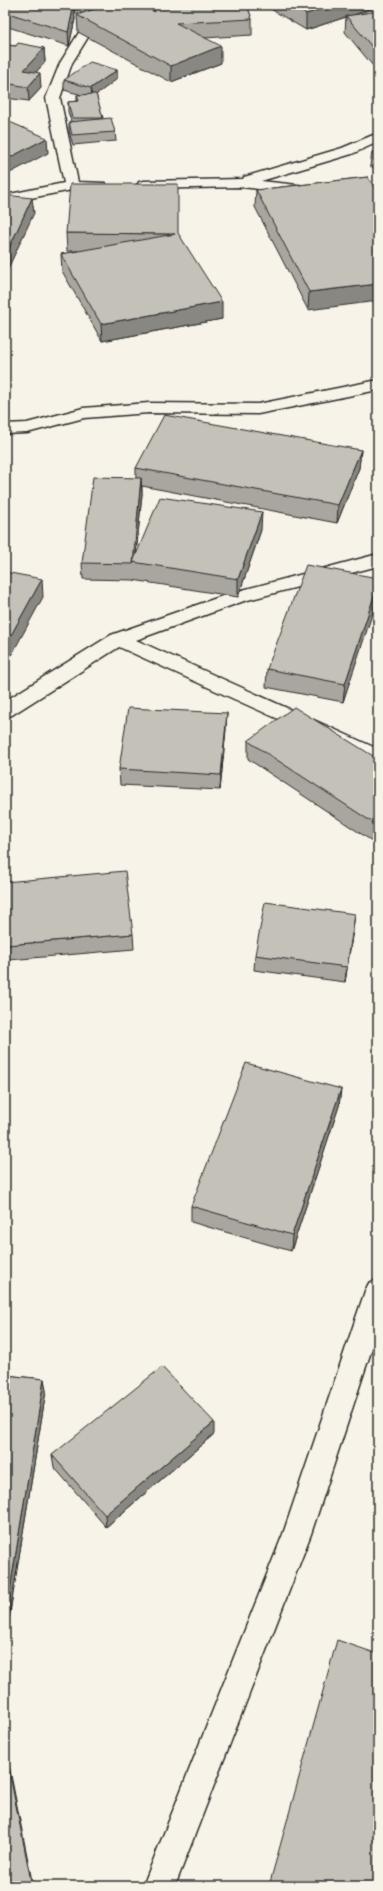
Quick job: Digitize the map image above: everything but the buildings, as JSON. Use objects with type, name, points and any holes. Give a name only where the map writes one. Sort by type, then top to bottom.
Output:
[{"type":"street","points":[[72,186],[53,98],[66,63],[102,5]]},
{"type":"street","points":[[240,183],[347,151],[378,137]]},
{"type":"street","points":[[133,185],[240,183],[324,192]]},
{"type":"street","points":[[5,199],[72,186],[110,186]]},
{"type":"street","points":[[5,429],[27,428],[83,413],[149,408],[258,410],[378,385]]},
{"type":"street","points":[[5,710],[118,639],[238,597],[378,560]]},
{"type":"street","points":[[118,639],[378,756]]},
{"type":"street","points":[[159,1886],[297,1534],[378,1291]]}]
